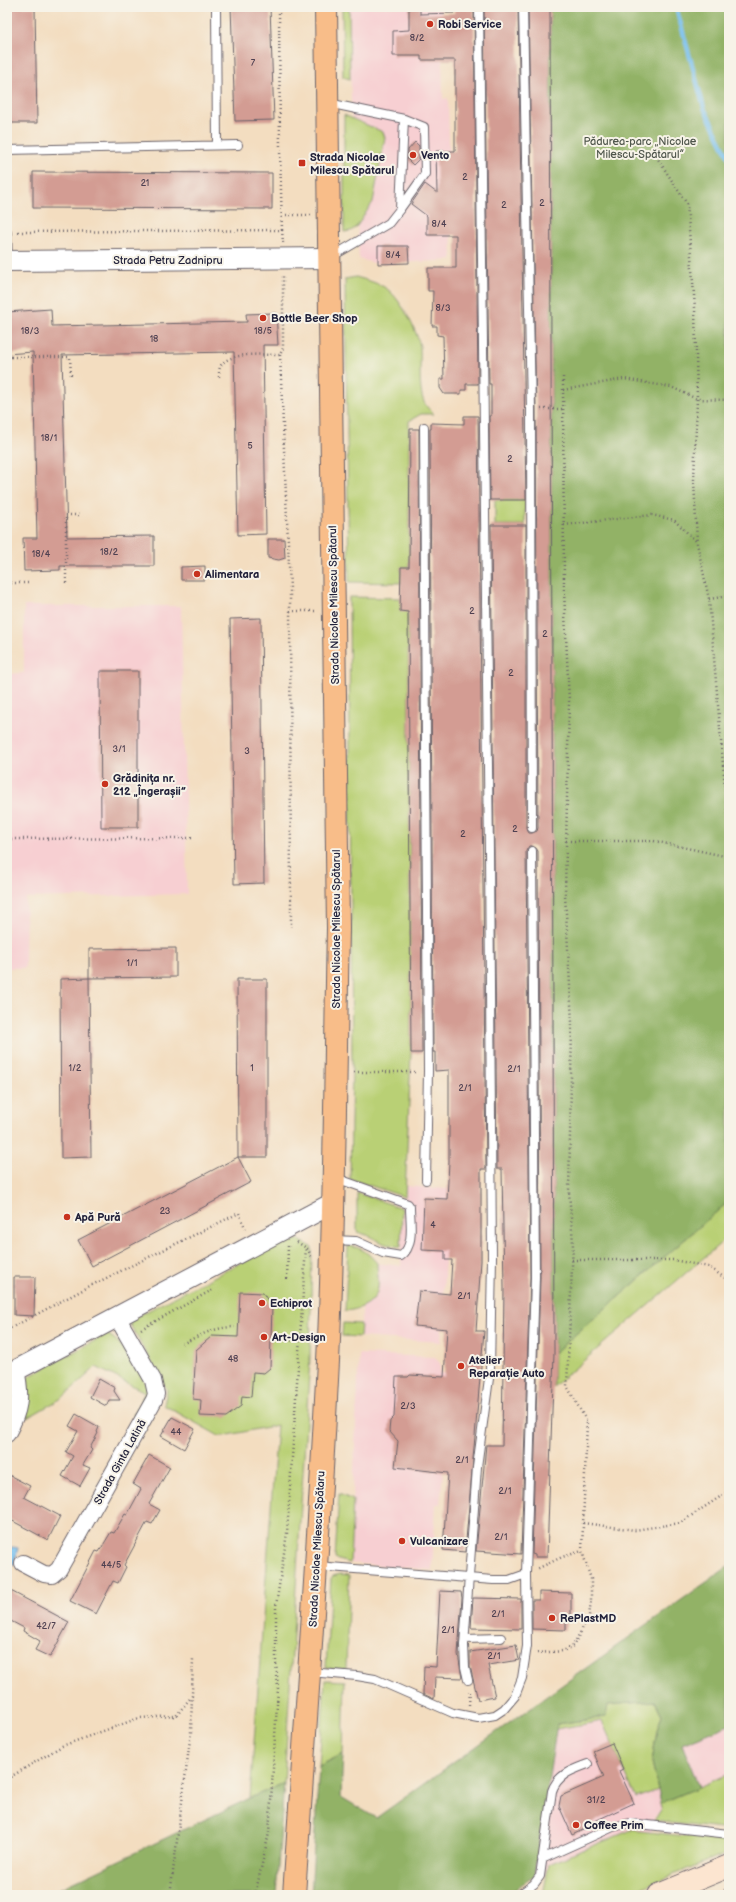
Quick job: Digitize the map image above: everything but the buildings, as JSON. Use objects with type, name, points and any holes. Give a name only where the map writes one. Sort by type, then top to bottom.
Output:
[{"type":"main road","name":"Strada Nicolae Milescu Spătarul","points":[[326,7],[328,258],[338,928],[333,1203]]},
{"type":"main road","name":"Strada Nicolae Milescu Spătaru","points":[[294,1895],[310,1672],[328,1360],[333,1203]]},
{"type":"main road","points":[[659,1895],[729,1866]]},
{"type":"street","name":"Strada Petru Zadnipru","points":[[8,261],[283,260],[328,258]]},
{"type":"street","points":[[7,1434],[20,1404],[20,1387],[12,1372],[333,1203]]},
{"type":"street","name":"Strada Ginta Latină","points":[[23,1563],[44,1574],[52,1575],[59,1569],[154,1400],[156,1386],[117,1317]]},
{"type":"lane","points":[[216,7],[217,145]]},
{"type":"lane","points":[[468,1680],[465,1667],[465,1639],[477,1467],[490,1371],[492,1256],[489,851],[479,7]]},
{"type":"lane","points":[[523,7],[531,409],[532,828]]},
{"type":"lane","points":[[327,103],[404,119],[424,126],[425,174],[389,223],[328,258]]},
{"type":"lane","points":[[400,209],[404,119]]},
{"type":"lane","points":[[7,150],[238,145]]},
{"type":"lane","points":[[8,261],[11,232]]},
{"type":"lane","points":[[424,427],[428,1071],[426,1180]]},
{"type":"lane","points":[[310,1672],[375,1679],[427,1703],[467,1717],[478,1718],[495,1714],[510,1703],[515,1696],[522,1678],[526,1654],[526,1574],[535,1277],[532,851]]},
{"type":"lane","points":[[332,1240],[356,1241],[383,1253],[401,1256],[409,1249],[410,1240],[410,1207],[408,1204],[334,1177]]},
{"type":"lane","points":[[316,1566],[470,1579],[509,1580],[526,1574]]},
{"type":"lane","points":[[465,1639],[501,1638]]},
{"type":"lane","points":[[519,1895],[540,1876],[552,1791],[556,1782],[565,1773],[588,1764]]},
{"type":"lane","points":[[542,1859],[613,1826],[630,1823],[729,1834]]},
{"type":"path","points":[[11,232],[282,230],[279,7]]},
{"type":"path","points":[[654,153],[687,204],[695,308],[697,399],[694,479],[697,543],[709,599],[729,835]]},
{"type":"path","points":[[282,215],[328,214]]},
{"type":"path","points":[[283,260],[283,348],[280,355],[290,611],[291,927]]},
{"type":"path","points":[[219,377],[220,367],[228,360],[242,355],[280,355]]},
{"type":"path","points":[[7,357],[70,357],[70,376]]},
{"type":"path","points":[[526,1654],[563,1650],[573,1646],[589,1616],[591,1601],[591,1579],[582,1551],[587,1422],[567,1386],[573,1243],[569,1192],[572,1022],[565,894],[569,701],[564,591],[563,377]]},
{"type":"path","points":[[563,390],[624,379],[671,387],[697,399],[729,400]]},
{"type":"path","points":[[531,409],[563,409]]},
{"type":"path","points":[[66,583],[66,515],[80,515]]},
{"type":"path","points":[[564,525],[652,515],[674,520],[697,543]]},
{"type":"path","points":[[7,583],[31,583]]},
{"type":"path","points":[[709,599],[729,596]]},
{"type":"path","points":[[290,611],[334,611]]},
{"type":"path","points":[[7,840],[192,838]]},
{"type":"path","points":[[566,841],[654,841],[729,857]]},
{"type":"path","points":[[354,1071],[428,1071]]},
{"type":"path","points":[[7,1330],[90,1286],[239,1213],[249,1236]]},
{"type":"path","points":[[283,1244],[288,1242],[288,1279]]},
{"type":"path","points":[[293,1242],[298,1242],[308,1249],[315,1266]]},
{"type":"path","points":[[255,1895],[269,1833],[278,1688],[276,1661],[276,1606],[288,1533],[306,1247]]},
{"type":"path","points":[[572,1260],[673,1260],[709,1267],[729,1281]]},
{"type":"path","points":[[128,1336],[214,1289]]},
{"type":"path","points":[[182,1344],[211,1330],[223,1327],[235,1327]]},
{"type":"path","points":[[283,1340],[300,1341]]},
{"type":"path","points":[[583,1523],[635,1530],[680,1523],[729,1491]]},
{"type":"path","points":[[526,1574],[562,1557],[582,1551]]},
{"type":"path","points":[[170,1895],[191,1732],[193,1658]]},
{"type":"path","points":[[467,1717],[470,1696],[468,1680]]},
{"type":"path","points":[[7,1779],[62,1746],[139,1718],[176,1716],[192,1696]]},
{"type":"path","points":[[713,1895],[729,1888]]},
{"type":"shaded area","points":[[349,7],[441,7],[443,99],[448,98],[452,260],[378,264],[359,259],[351,97]]},
{"type":"shaded area","name":"Grădinița nr. 212 „Îngerașii”","points":[[24,606],[181,606],[187,894],[26,898],[25,968],[7,968],[7,674],[24,673]]},
{"type":"shaded area","points":[[406,1186],[448,1189],[441,1342],[360,1337],[366,1262],[401,1266],[402,1208]]},
{"type":"shaded area","points":[[359,1354],[434,1357],[440,1363],[440,1373],[452,1375],[440,1504],[436,1504],[432,1570],[350,1563]]},
{"type":"shaded area","points":[[606,1717],[652,1762],[662,1808],[654,1818],[651,1835],[547,1874],[534,1876],[557,1724]]},
{"type":"shaded area","points":[[729,1725],[729,1774],[699,1787],[681,1744]]},
{"type":"green space","points":[[342,7],[349,7],[350,79],[343,77]]},
{"type":"green space","name":"Pădurea-parc „Nicolae Milescu-Spătarul”","points":[[550,7],[729,7],[729,1201],[554,1353]]},
{"type":"green space","points":[[344,115],[383,132],[385,138],[373,202],[357,226],[351,231],[344,232]]},
{"type":"green space","points":[[356,277],[384,287],[392,293],[403,307],[419,341],[420,383],[422,396],[426,406],[434,414],[421,414],[409,421],[409,567],[401,567],[401,583],[349,582],[345,279]]},
{"type":"green space","points":[[495,500],[525,500],[525,525],[495,525]]},
{"type":"green space","points":[[349,597],[401,598],[400,611],[408,612],[411,1053],[405,1197],[350,1179],[352,1067]]},
{"type":"green space","points":[[357,1193],[402,1208],[401,1247],[385,1244],[357,1232]]},
{"type":"green space","points":[[729,1201],[729,1236],[553,1387],[554,1353]]},
{"type":"green space","points":[[287,1239],[299,1240],[312,1247],[310,1358],[284,1783],[250,1798],[277,1425],[219,1436],[164,1405],[167,1390],[128,1321]]},
{"type":"green space","points":[[348,1246],[364,1251],[377,1263],[378,1285],[375,1297],[372,1300],[364,1306],[345,1311]]},
{"type":"green space","points":[[343,1323],[361,1324],[360,1337],[342,1336]]},
{"type":"green space","points":[[107,1334],[126,1351],[149,1389],[136,1417],[133,1415],[145,1392],[96,1367],[62,1398],[27,1418],[28,1377]]},
{"type":"green space","points":[[339,1494],[353,1500],[350,1563],[335,1559]]},
{"type":"green space","points":[[729,1566],[729,1725],[682,1744],[699,1787],[661,1803],[652,1762],[657,1730],[662,1715],[655,1701],[608,1705],[606,1717],[557,1724],[534,1876],[507,1895],[311,1895],[319,1766],[343,1754],[341,1797],[376,1818]]},
{"type":"green space","points":[[340,1574],[349,1575],[346,1669],[326,1668],[331,1578]]},
{"type":"green space","points":[[325,1680],[345,1681],[343,1754],[319,1766]]},
{"type":"green space","points":[[655,1701],[662,1715],[657,1730],[652,1762],[658,1790],[636,1798],[602,1721],[556,1729],[557,1724],[606,1717],[607,1705]]},
{"type":"green space","points":[[729,1774],[729,1830],[654,1821],[662,1808],[661,1803]]},
{"type":"green space","points":[[284,1783],[276,1895],[46,1895],[250,1798]]},
{"type":"green space","points":[[631,1830],[729,1841],[729,1852],[624,1895],[543,1895],[549,1864]]},
{"type":"water","points":[[13,1547],[18,1548],[14,1565],[7,1561],[7,1549]]},
{"type":"waterway","points":[[676,7],[704,108],[729,158]]},
{"type":"place","name":"Robi Service","points":[[430,24]]},
{"type":"place","name":"Vento","points":[[413,155]]},
{"type":"place","name":"Strada Nicolae Milescu Spătarul","points":[[302,163]]},
{"type":"place","name":"Bottle Beer Shop","points":[[263,318]]},
{"type":"place","name":"Alimentara","points":[[197,574]]},
{"type":"place","name":"Grădinița nr. 212 „Îngerașii”","points":[[105,784]]},
{"type":"place","name":"Apă Pură","points":[[67,1217]]},
{"type":"place","name":"Echiprot","points":[[262,1303]]},
{"type":"place","name":"Art-Design","points":[[264,1337]]},
{"type":"place","name":"Atelier Reparație Auto","points":[[461,1366]]},
{"type":"place","name":"Vulcanizare","points":[[402,1541]]},
{"type":"place","name":"RePlastMD","points":[[552,1618]]},
{"type":"place","name":"Coffee Prim","points":[[576,1825]]}]
